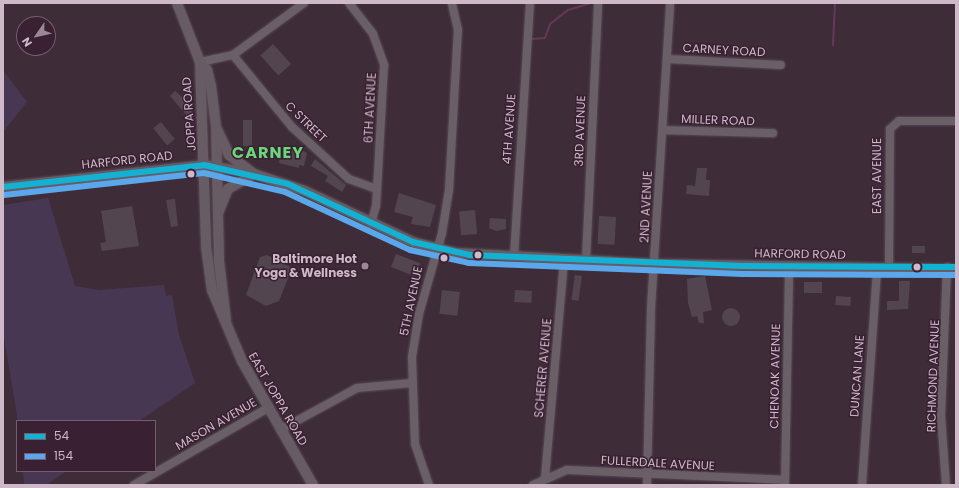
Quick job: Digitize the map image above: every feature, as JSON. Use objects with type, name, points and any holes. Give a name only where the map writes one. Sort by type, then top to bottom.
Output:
[{"type":"main road","name":"JOPPA ROAD","points":[[177,3],[200,62],[207,70],[216,127],[216,166]]},
{"type":"main road","name":"JOPPA ROAD","points":[[200,62],[198,74],[204,165]]},
{"type":"main road","points":[[216,127],[229,156],[254,174],[228,189],[217,221]]},
{"type":"main road","name":"HARFORD ROAD","points":[[3,187],[204,165],[216,166],[254,174],[305,191],[371,224],[437,249],[514,257],[654,264],[954,269]]},
{"type":"main road","name":"EAST JOPPA ROAD","points":[[204,165],[207,260],[216,305],[226,323],[237,351],[280,430],[313,485]]},
{"type":"main road","name":"EAST JOPPA ROAD","points":[[216,166],[217,221],[226,323]]},
{"type":"street","points":[[200,62],[233,55],[304,3]]},
{"type":"street","name":"6TH AVENUE","points":[[348,3],[373,34],[384,65],[377,189],[371,224]]},
{"type":"street","name":"5TH AVENUE","points":[[429,485],[415,444],[412,383],[418,314],[437,249],[450,185],[458,30],[452,3]]},
{"type":"street","name":"4TH AVENUE","points":[[514,257],[530,3]]},
{"type":"street","name":"3RD AVENUE","points":[[586,260],[598,3]]},
{"type":"street","name":"2ND AVENUE","points":[[647,485],[654,264],[670,3]]},
{"type":"street","name":"C STREET","points":[[233,55],[292,127],[349,179],[377,189]]},
{"type":"street","name":"CARNEY ROAD","points":[[667,59],[781,65]]},
{"type":"street","name":"EAST AVENUE","points":[[889,268],[890,129],[899,121],[956,121]]},
{"type":"street","name":"MILLER ROAD","points":[[663,130],[773,133]]},
{"type":"street","name":"SCHERER AVENUE","points":[[545,478],[564,260]]},
{"type":"street","name":"CHENOAK AVENUE","points":[[785,482],[789,267]]},
{"type":"street","name":"DUNCAN LANE","points":[[862,485],[877,268]]},
{"type":"street","name":"RICHMOND AVENUE","points":[[946,485],[941,416],[954,269]]},
{"type":"street","points":[[280,430],[358,388],[412,383]]},
{"type":"street","name":"MASON AVENUE","points":[[134,485],[268,408]]},
{"type":"street","name":"FULLERDALE AVENUE","points":[[533,485],[545,478],[567,470],[785,482]]},
{"type":"shaded area","points":[[3,70],[27,102],[3,132]]},
{"type":"shaded area","points":[[48,198],[75,286],[99,290],[164,285],[166,296],[172,295],[179,335],[195,383],[140,420],[18,420],[3,332],[3,205]]},
{"type":"shaded area","points":[[23,472],[66,472],[46,485],[24,485]]},
{"type":"building","points":[[273,44],[291,64],[278,75],[260,55]]},
{"type":"building","points":[[175,91],[194,107],[189,118],[170,96]]},
{"type":"building","points":[[243,120],[252,120],[252,146],[243,146]]},
{"type":"building","points":[[161,122],[175,139],[167,145],[153,128]]},
{"type":"building","points":[[292,146],[307,153],[304,166],[299,165],[299,168],[279,163],[281,147],[291,150]]},
{"type":"building","points":[[315,159],[346,185],[342,192],[325,181],[328,176],[311,166]]},
{"type":"building","points":[[697,168],[707,168],[706,180],[710,180],[709,196],[686,194],[687,185],[695,186]]},
{"type":"building","points":[[399,193],[436,205],[430,227],[411,224],[413,217],[394,212]]},
{"type":"building","points":[[175,199],[178,226],[171,227],[166,200]]},
{"type":"building","points":[[132,206],[139,246],[102,251],[100,243],[106,242],[101,211]]},
{"type":"building","points":[[475,210],[477,234],[461,235],[459,211]]},
{"type":"building","points":[[599,216],[616,217],[615,245],[598,244]]},
{"type":"building","points":[[490,218],[506,219],[506,229],[496,231],[489,228]]},
{"type":"building","points":[[912,246],[925,246],[925,253],[912,253]]},
{"type":"building","points":[[396,254],[420,263],[415,276],[391,267]]},
{"type":"building","points":[[267,255],[292,268],[279,301],[266,306],[246,295],[260,257]]},
{"type":"building","points":[[575,275],[582,276],[578,301],[572,300]]},
{"type":"building","points":[[705,276],[712,310],[703,312],[704,323],[699,323],[697,316],[692,317],[688,303],[687,279]]},
{"type":"building","points":[[899,281],[910,281],[908,309],[887,310],[887,301],[899,301]]},
{"type":"building","points":[[804,282],[822,282],[822,293],[804,293]]},
{"type":"building","points":[[442,290],[460,292],[457,316],[439,314]]},
{"type":"building","points":[[515,290],[532,291],[531,303],[514,302]]},
{"type":"building","points":[[836,296],[851,297],[850,306],[835,305]]},
{"type":"building","points":[[731,308],[737,311],[740,317],[737,323],[731,326],[725,323],[722,317],[725,311]]},
{"type":"waterway","points":[[532,39],[545,38],[550,24],[568,10],[591,3]]},
{"type":"waterway","points":[[833,45],[835,3]]},
{"type":"transit line","name":"54","points":[[3,187],[204,165],[288,184],[413,242],[470,255],[743,266],[956,267]]},
{"type":"transit line","name":"154","points":[[4,195],[204,173],[285,192],[410,250],[469,263],[743,274],[956,275]]},
{"type":"place","name":"Baltimore Hot Yoga & Wellness","points":[[365,266]]},
{"type":"district","name":"CARNEY","points":[[268,153]]}]
